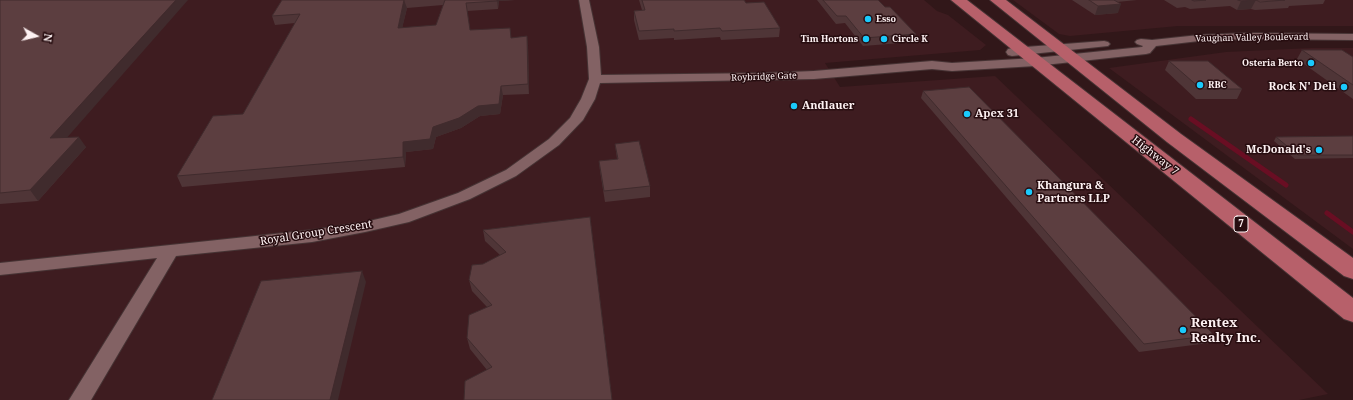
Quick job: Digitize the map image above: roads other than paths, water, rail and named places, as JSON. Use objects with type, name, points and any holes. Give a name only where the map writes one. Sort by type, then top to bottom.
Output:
[{"type":"main road","name":"Highway 7","points":[[958,0],[1353,312]]},
{"type":"main road","points":[[997,0],[1174,138],[1353,270]]},
{"type":"street","name":"Royal Group Crescent","points":[[0,269],[312,236],[365,227],[403,218],[464,196],[511,173],[554,142],[576,120],[588,99],[595,79],[593,47],[584,0]]},
{"type":"street","name":"Vaughan Valley Boulevard","points":[[1067,54],[1131,41],[1152,43],[1199,38],[1248,36],[1353,38]]},
{"type":"street","name":"Vaughan Valley Boulevard","points":[[1029,56],[1146,50],[1152,43]]},
{"type":"street","name":"Roybridge Gate","points":[[932,64],[942,58],[1067,54]]},
{"type":"street","name":"Roybridge Gate","points":[[595,79],[766,78],[829,74],[932,64],[952,67],[1029,56]]},
{"type":"street","points":[[80,400],[170,252]]},
{"type":"waterway","points":[[1191,119],[1286,185]]},
{"type":"waterway","points":[[1327,213],[1353,232]]},
{"type":"place","name":"Esso","points":[[868,19]]},
{"type":"place","name":"Tim Hortons","points":[[866,39]]},
{"type":"place","name":"Circle K","points":[[884,39]]},
{"type":"place","name":"Osteria Berto","points":[[1311,63]]},
{"type":"place","name":"RBC","points":[[1200,85]]},
{"type":"place","name":"Rock N' Deli","points":[[1344,87]]},
{"type":"place","name":"Andlauer","points":[[794,106]]},
{"type":"place","name":"Apex 31","points":[[967,114]]},
{"type":"place","name":"McDonald's","points":[[1319,150]]},
{"type":"place","name":"Khangura & Partners LLP","points":[[1029,192]]},
{"type":"place","name":"Rentex Realty Inc.","points":[[1183,330]]}]
